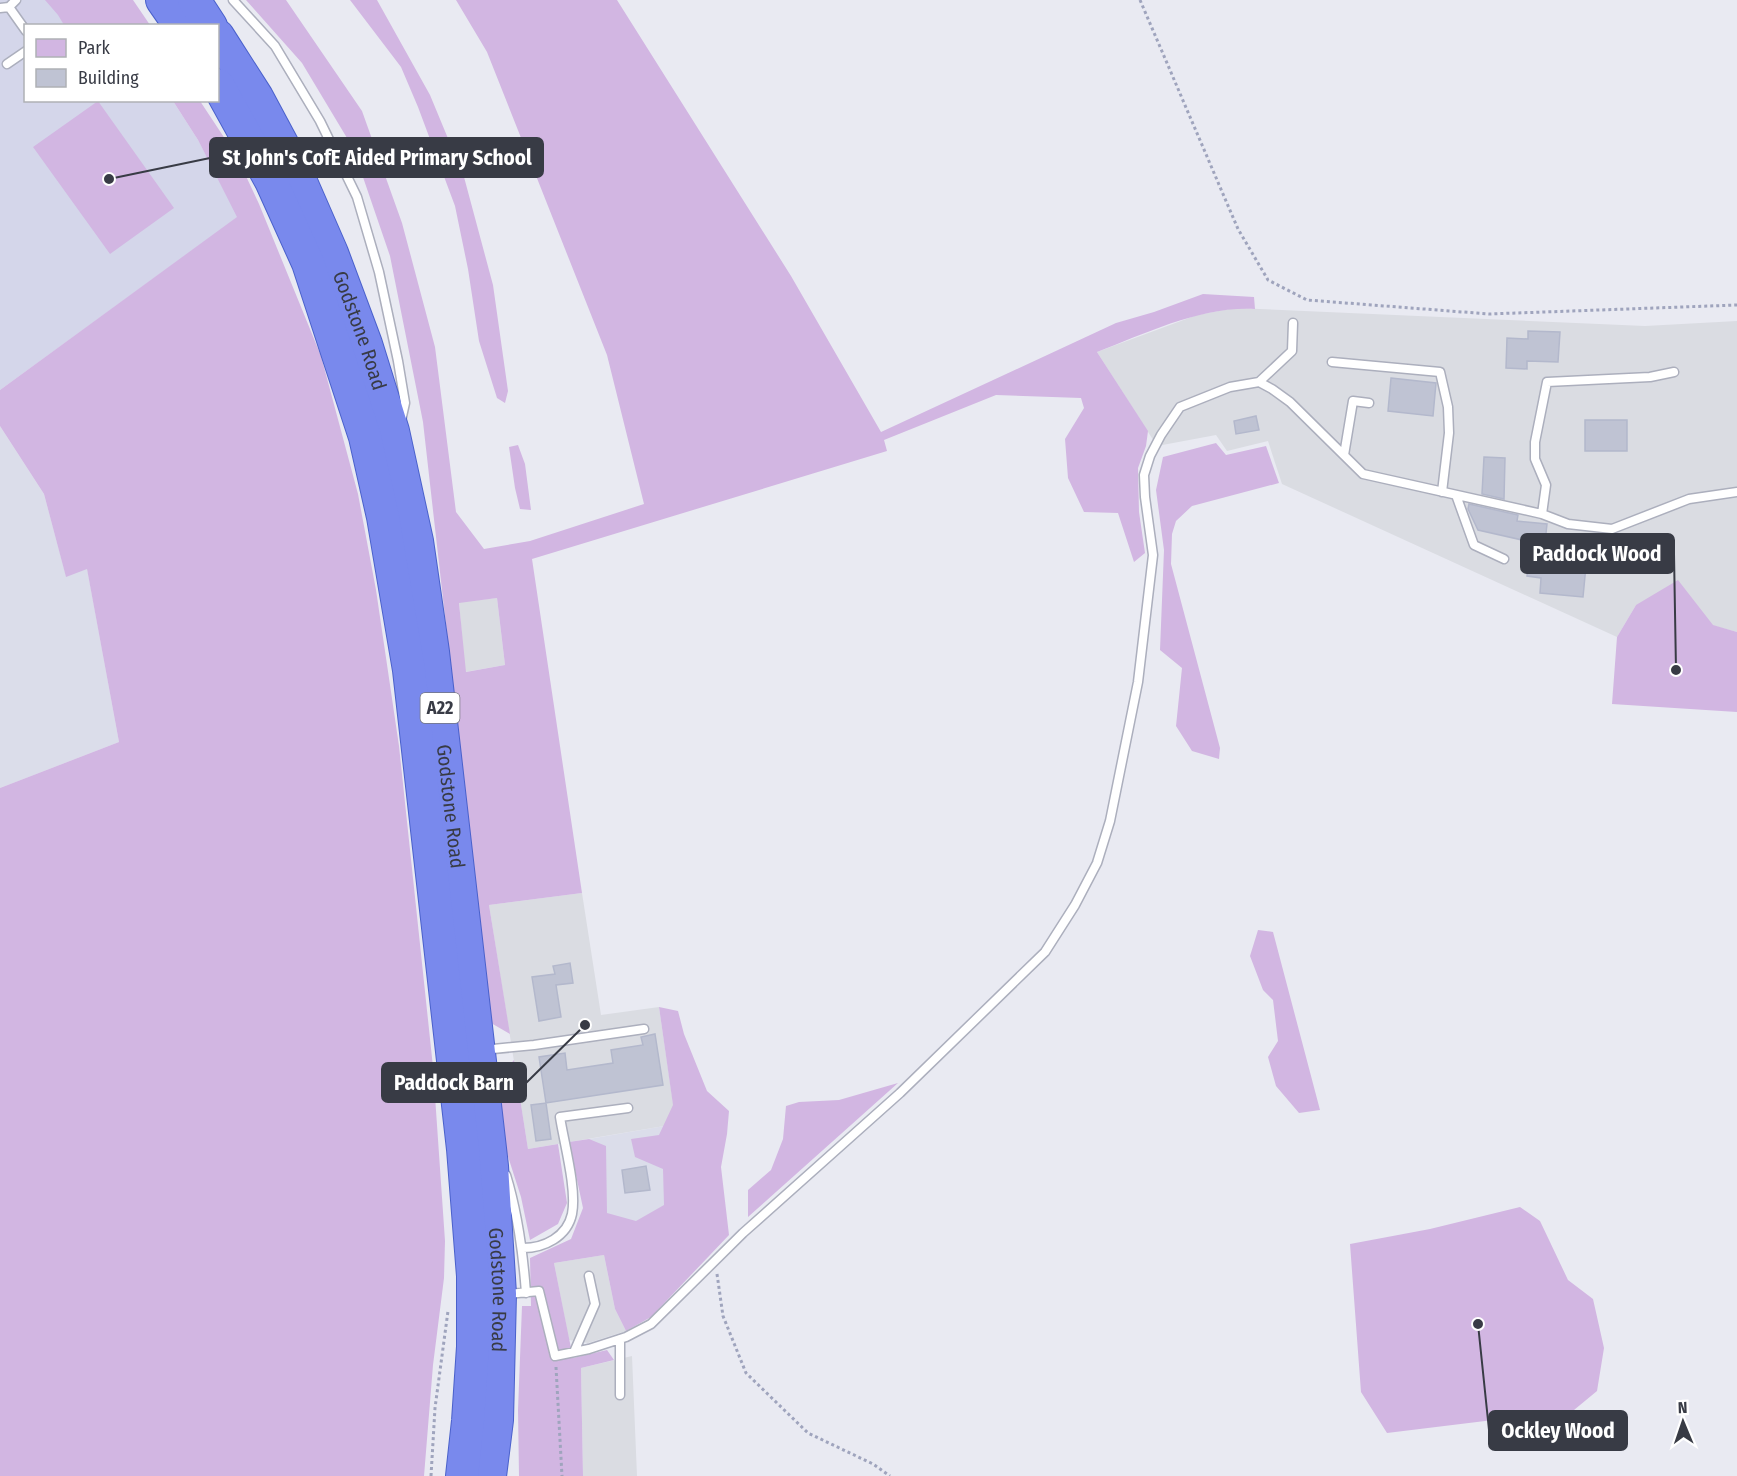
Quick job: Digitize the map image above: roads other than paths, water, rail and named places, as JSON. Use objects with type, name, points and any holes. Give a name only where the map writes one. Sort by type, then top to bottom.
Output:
[{"type":"highway","points":[[162,0],[179,24]]},
{"type":"highway","points":[[194,0],[210,24]]},
{"type":"highway","name":"Godstone Road","points":[[219,38],[257,97],[294,166],[332,253],[366,344],[396,447],[417,541],[433,652],[480,1050],[498,1247],[513,1293],[490,1476]]},
{"type":"highway","name":"Godstone Road","points":[[219,87],[271,181],[308,263],[365,437],[383,517],[409,670],[464,1149],[473,1276],[473,1347],[462,1476]]},
{"type":"lane","points":[[16,0],[4,7],[24,29]]},
{"type":"lane","points":[[233,0],[275,46],[320,121],[357,197],[379,272],[405,403],[396,447]]},
{"type":"lane","points":[[7,64],[24,52]]},
{"type":"lane","points":[[489,1133],[499,1154],[513,1199],[523,1248],[513,1293],[539,1291],[555,1356],[620,1339],[651,1324],[743,1233],[900,1093],[1045,952],[1075,905],[1096,863],[1110,821],[1138,682],[1153,555],[1144,475],[1150,456],[1180,407],[1230,387],[1259,382],[1292,351],[1293,323]]},
{"type":"lane","points":[[1332,362],[1440,372],[1448,407],[1449,433],[1442,492]]},
{"type":"lane","points":[[1542,514],[1546,485],[1535,459],[1535,442],[1547,382],[1650,377],[1674,372]]},
{"type":"lane","points":[[1259,382],[1290,402],[1363,474],[1542,514],[1568,524],[1612,529],[1689,499],[1737,492]]},
{"type":"lane","points":[[1344,455],[1353,401],[1369,403]]},
{"type":"lane","points":[[1456,495],[1474,545],[1504,559]]},
{"type":"lane","points":[[480,1050],[534,1045],[644,1029]]},
{"type":"lane","points":[[523,1248],[534,1248],[550,1243],[565,1230],[572,1214],[571,1186],[560,1117],[628,1108]]},
{"type":"lane","points":[[574,1352],[595,1304],[589,1276]]},
{"type":"lane","points":[[620,1339],[620,1395]]},
{"type":"place","name":"St John's CofE Aided Primary School","points":[[109,179]]},
{"type":"place","name":"Paddock Wood","points":[[1676,670]]},
{"type":"place","name":"Paddock Barn","points":[[585,1025]]},
{"type":"place","name":"Ockley Wood","points":[[1478,1324]]}]
